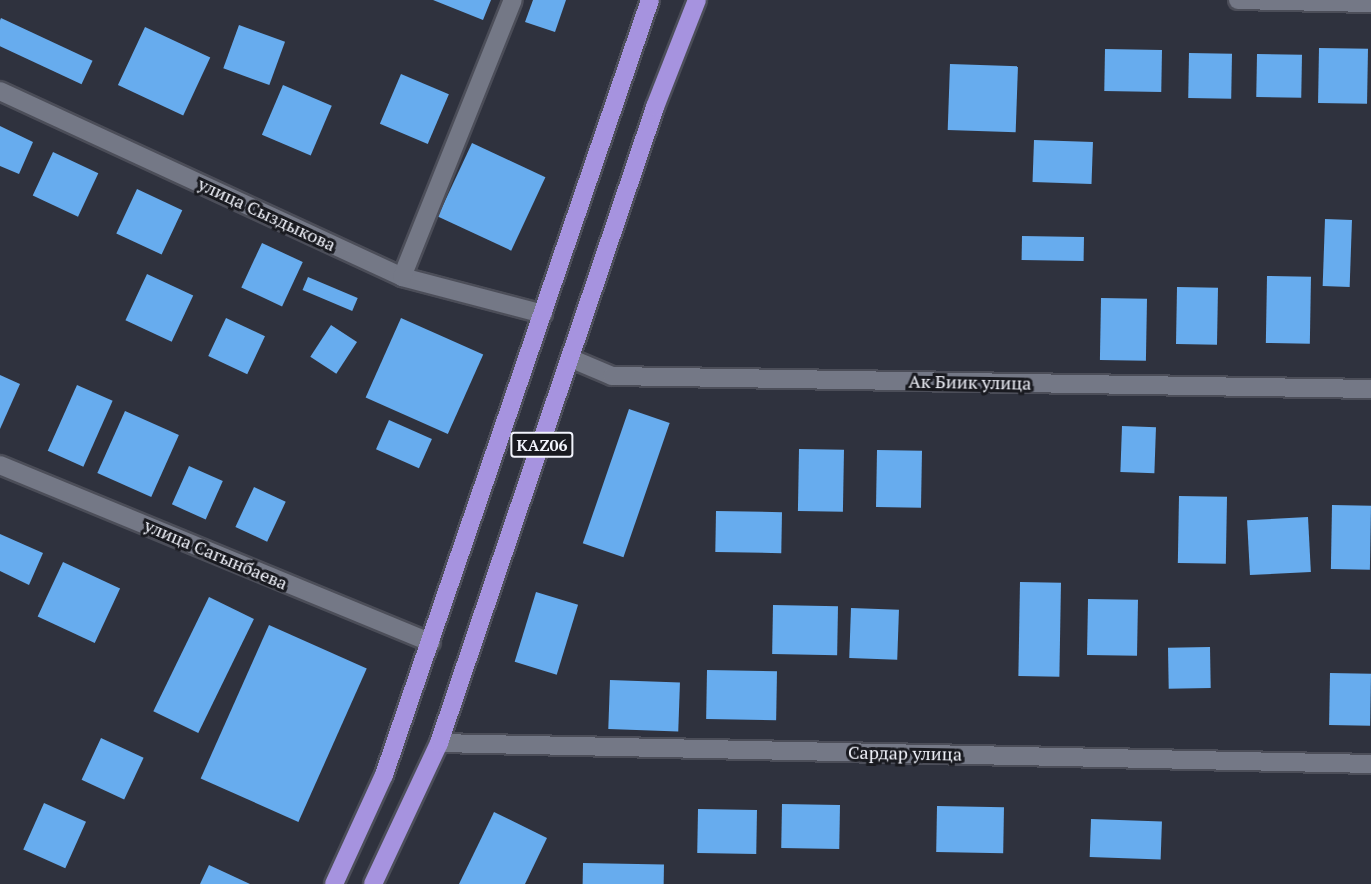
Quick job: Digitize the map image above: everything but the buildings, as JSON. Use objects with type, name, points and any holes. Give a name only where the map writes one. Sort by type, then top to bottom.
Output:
[{"type":"highway","name":"KАZ06","points":[[334,884],[384,775],[650,0]]},
{"type":"highway","name":"KАZ06","points":[[373,884],[439,743],[572,359],[655,107],[697,0]]},
{"type":"street","points":[[402,277],[513,0]]},
{"type":"street","points":[[1238,0],[1371,3]]},
{"type":"street","name":"улица Сыздыкова","points":[[0,91],[402,277],[543,314]]},
{"type":"street","name":"Ак Биик улица","points":[[572,359],[612,376],[1371,389]]},
{"type":"street","name":"улица Сагынбаева","points":[[0,465],[431,643]]},
{"type":"street","name":"Сардар улица","points":[[439,743],[1371,764]]}]
